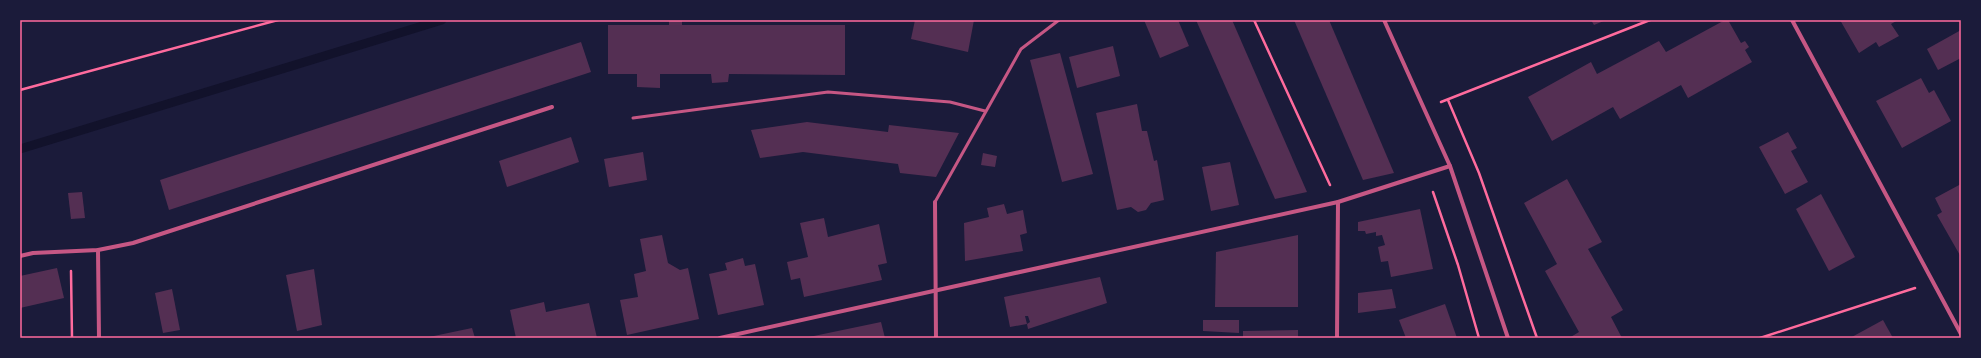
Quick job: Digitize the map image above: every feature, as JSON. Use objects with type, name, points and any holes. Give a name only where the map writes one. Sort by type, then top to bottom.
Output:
[{"type":"street","points":[[1384,20],[1450,166],[1508,338]]},
{"type":"street","points":[[1792,20],[1961,334]]},
{"type":"street","points":[[20,256],[33,253],[98,250],[133,243],[552,107]]},
{"type":"street","points":[[720,338],[1338,202],[1450,166]]},
{"type":"street","points":[[935,202],[936,338]]},
{"type":"street","points":[[1337,338],[1338,202]]},
{"type":"street","points":[[98,250],[99,338]]},
{"type":"lane","points":[[935,202],[1020,49],[1059,20]]},
{"type":"lane","points":[[633,118],[828,92],[950,102],[985,111]]},
{"type":"path","points":[[20,90],[278,20]]},
{"type":"path","points":[[1254,20],[1338,202]]},
{"type":"path","points":[[1424,109],[1650,20]]},
{"type":"path","points":[[1448,100],[1479,173],[1538,338]]},
{"type":"path","points":[[1425,174],[1436,198],[1479,338]]},
{"type":"path","points":[[72,251],[72,338]]},
{"type":"path","points":[[1760,338],[1933,282]]},
{"type":"building","points":[[669,20],[682,20],[682,25],[845,25],[845,75],[729,74],[728,82],[712,83],[711,74],[660,74],[660,88],[637,87],[637,74],[608,74],[608,25],[669,25]]},
{"type":"building","points":[[915,20],[974,20],[968,52],[911,39]]},
{"type":"building","points":[[1144,20],[1178,20],[1189,46],[1160,58]]},
{"type":"building","points":[[1196,20],[1232,20],[1307,192],[1275,199]]},
{"type":"building","points":[[1294,20],[1329,20],[1394,173],[1363,180]]},
{"type":"building","points":[[1591,20],[1606,20],[1594,25]]},
{"type":"building","points":[[1725,20],[1728,20],[1741,43],[1745,41],[1749,47],[1745,50],[1752,62],[1688,98],[1681,85],[1620,119],[1613,107],[1552,141],[1528,97],[1591,62],[1597,74],[1659,41],[1666,52]]},
{"type":"building","points":[[1840,20],[1898,20],[1891,24],[1899,36],[1879,47],[1876,42],[1859,53]]},
{"type":"building","points":[[1961,30],[1961,58],[1938,70],[1927,49]]},
{"type":"building","points":[[581,42],[591,72],[169,210],[160,180]]},
{"type":"building","points":[[1113,46],[1120,76],[1077,88],[1069,57]]},
{"type":"building","points":[[1060,53],[1093,174],[1062,182],[1030,60]]},
{"type":"building","points":[[1921,78],[1929,93],[1934,90],[1951,121],[1902,148],[1876,101]]},
{"type":"building","points":[[1137,104],[1142,131],[1147,131],[1154,161],[1157,160],[1164,200],[1151,203],[1146,210],[1138,212],[1131,207],[1117,210],[1096,113]]},
{"type":"building","points":[[807,122],[888,132],[889,125],[959,133],[936,177],[900,173],[898,164],[803,152],[760,158],[751,130]]},
{"type":"building","points":[[1788,132],[1797,148],[1791,151],[1808,182],[1785,194],[1759,147]]},
{"type":"building","points":[[571,137],[579,162],[507,187],[499,161]]},
{"type":"building","points":[[643,152],[647,180],[609,187],[604,159]]},
{"type":"building","points":[[983,153],[997,156],[995,167],[981,165]]},
{"type":"building","points":[[1230,162],[1239,205],[1211,211],[1202,167]]},
{"type":"building","points":[[1567,179],[1602,242],[1588,249],[1623,310],[1611,317],[1622,338],[1569,338],[1579,332],[1545,271],[1557,264],[1524,203]]},
{"type":"building","points":[[1961,184],[1961,257],[1937,215],[1942,212],[1935,198]]},
{"type":"building","points":[[82,192],[85,218],[71,219],[68,193]]},
{"type":"building","points":[[1821,194],[1855,257],[1829,271],[1796,209]]},
{"type":"building","points":[[1004,204],[1007,214],[1023,210],[1027,233],[1020,235],[1023,251],[965,261],[964,223],[989,217],[987,208]]},
{"type":"building","points":[[1420,209],[1433,269],[1391,277],[1388,261],[1381,262],[1378,247],[1385,245],[1382,235],[1376,236],[1376,232],[1366,234],[1365,231],[1358,231],[1358,222]]},
{"type":"building","points":[[824,218],[828,237],[879,224],[887,263],[878,265],[882,280],[804,297],[800,278],[791,280],[787,262],[808,257],[800,223]]},
{"type":"building","points":[[662,235],[668,263],[680,270],[688,268],[699,319],[627,335],[620,300],[638,297],[634,274],[646,271],[640,239]]},
{"type":"building","points":[[1298,235],[1298,307],[1215,307],[1216,252]]},
{"type":"building","points":[[743,258],[745,266],[755,264],[764,305],[718,315],[709,274],[727,270],[725,263]]},
{"type":"building","points":[[57,268],[64,298],[20,308],[20,276]]},
{"type":"building","points":[[314,269],[322,325],[297,331],[286,275]]},
{"type":"building","points":[[1100,277],[1107,303],[1028,329],[1027,324],[1010,327],[1004,297]],"holes":[[[1025,316],[1028,316],[1030,322],[1027,324]]]},
{"type":"building","points":[[172,289],[180,330],[163,333],[155,293]]},
{"type":"building","points":[[1392,289],[1396,308],[1358,313],[1358,293]]},
{"type":"building","points":[[544,302],[546,312],[589,303],[597,338],[516,338],[510,310]]},
{"type":"building","points":[[1445,304],[1457,338],[1406,338],[1399,320]]},
{"type":"building","points":[[1203,320],[1239,320],[1239,333],[1203,331]]},
{"type":"building","points":[[1883,320],[1893,338],[1850,338]]},
{"type":"building","points":[[881,322],[885,338],[809,338],[809,337]]},
{"type":"building","points":[[472,328],[475,338],[429,338],[429,337]]},
{"type":"building","points":[[1298,330],[1298,338],[1243,338],[1243,331]]},
{"type":"waterway","points":[[20,149],[442,20]]}]
